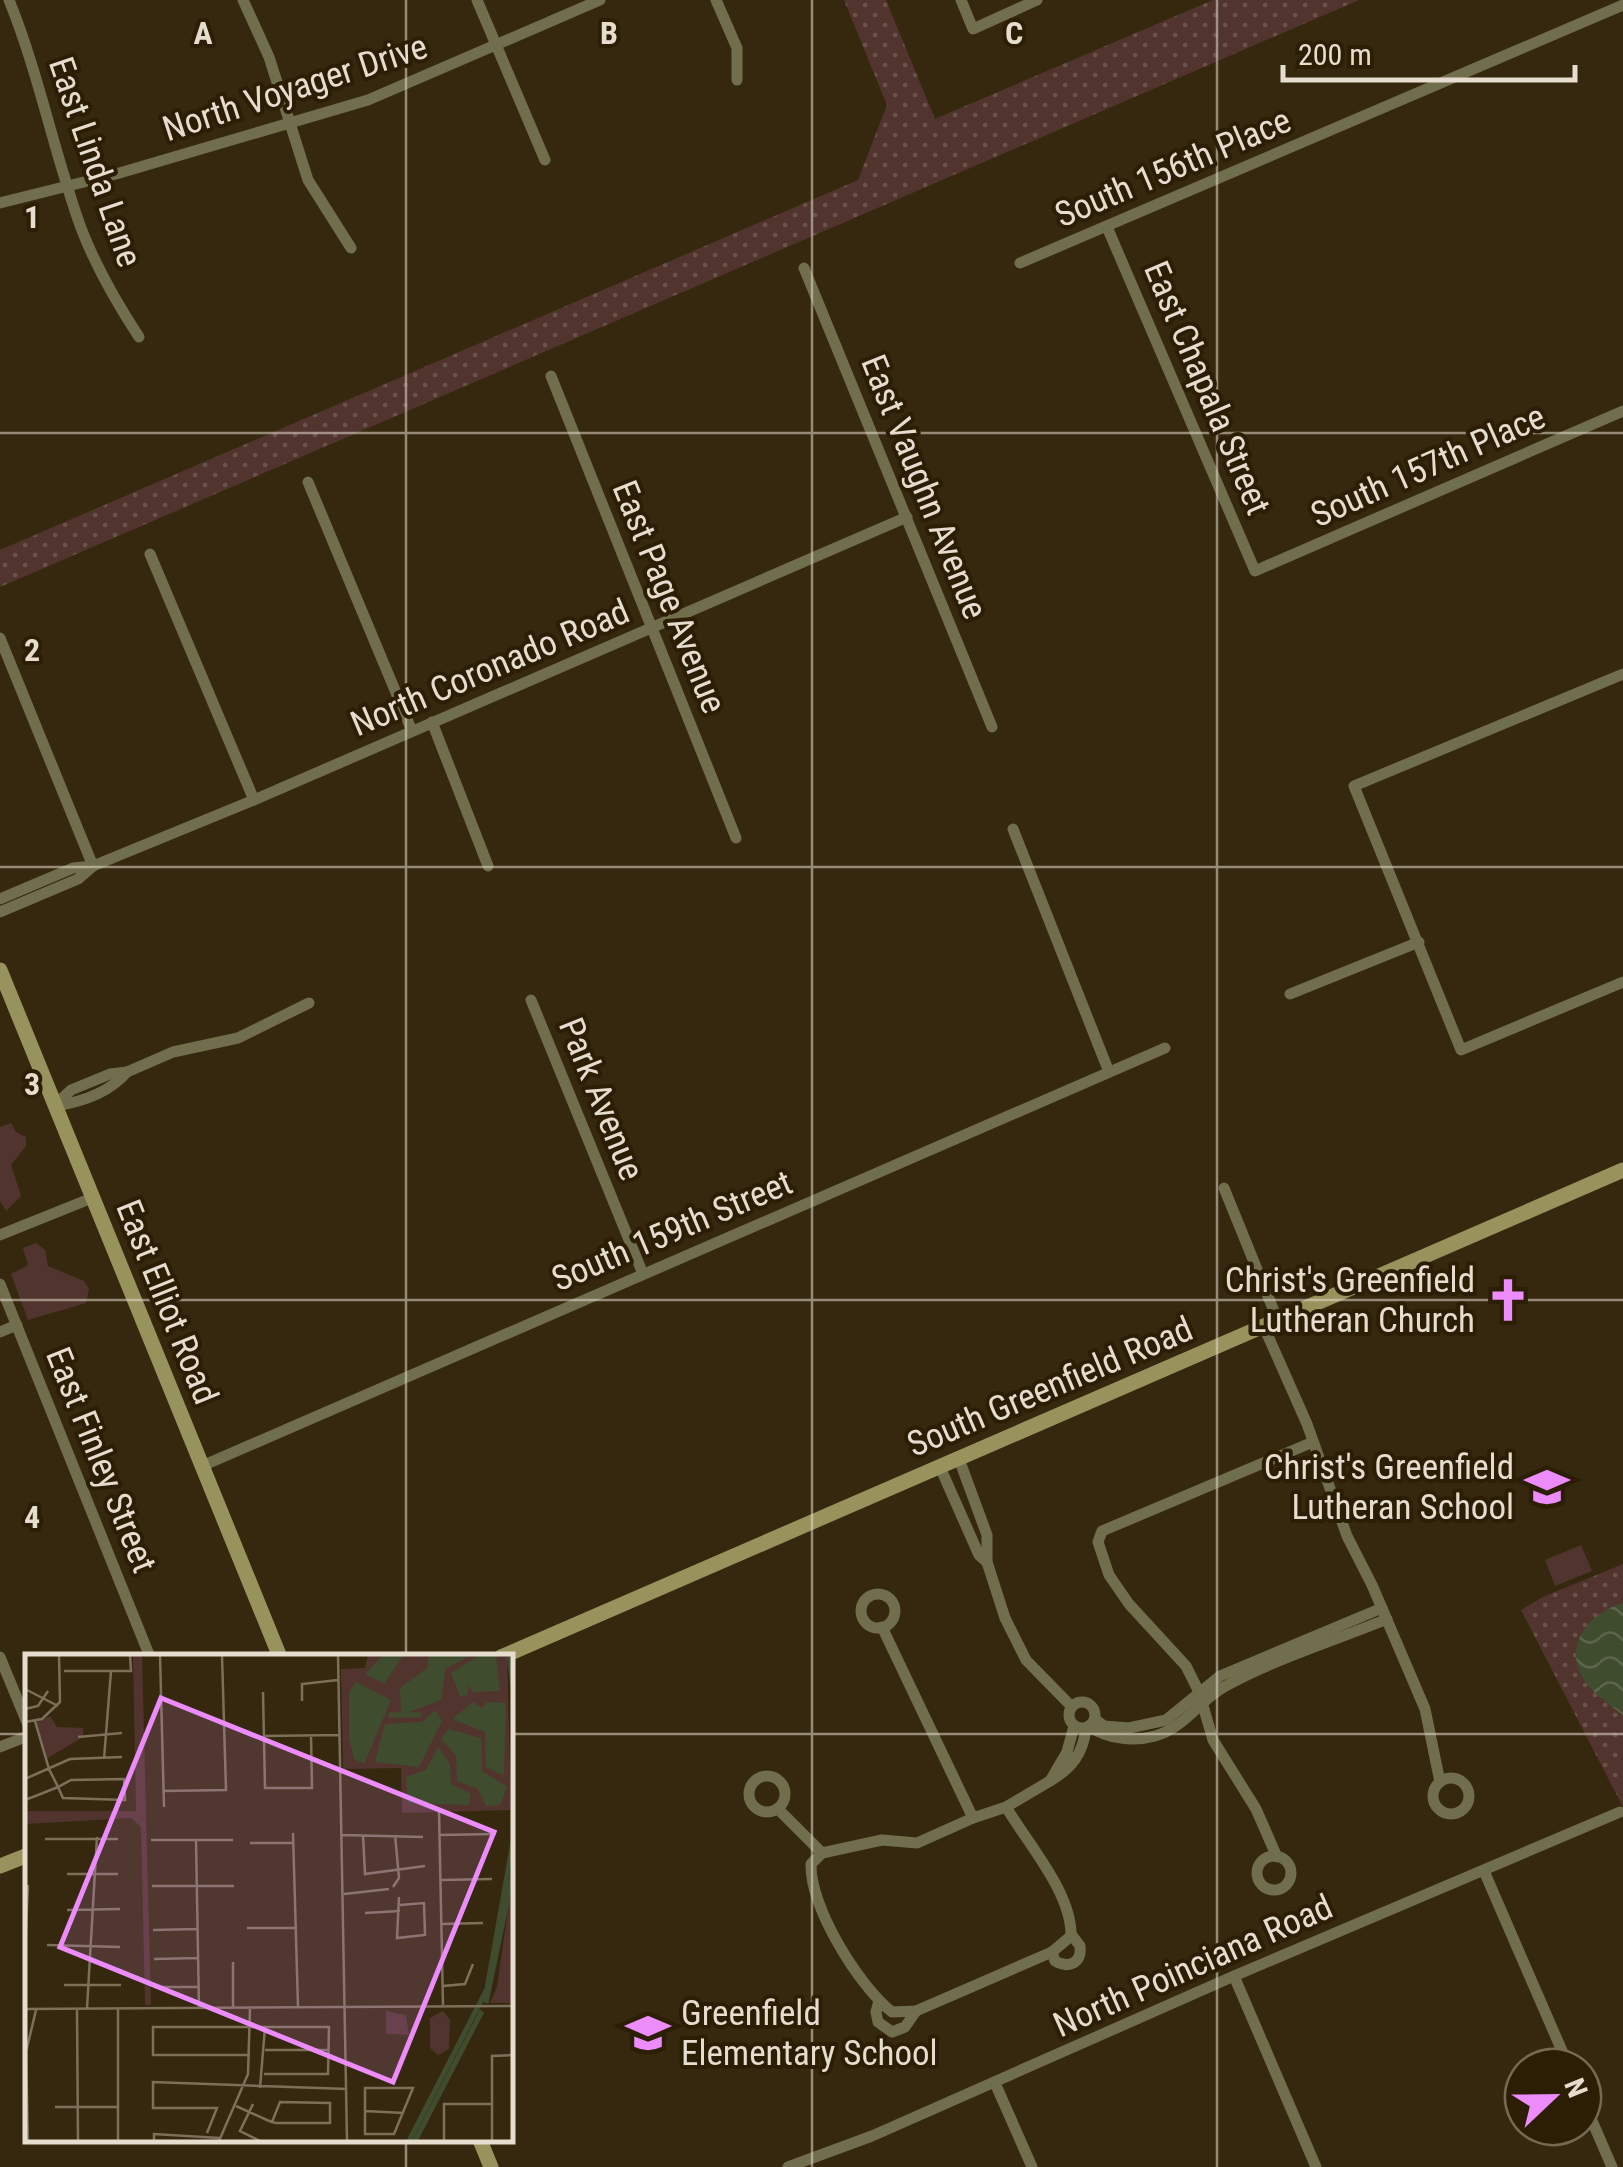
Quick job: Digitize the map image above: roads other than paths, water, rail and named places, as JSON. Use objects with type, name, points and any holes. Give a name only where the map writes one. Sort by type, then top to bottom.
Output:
[{"type":"main road","name":"East Elliot Road","points":[[0,970],[279,1654]]},
{"type":"main road","name":"South Greenfield Road","points":[[508,1654],[1623,1170]]},
{"type":"main road","points":[[0,1866],[25,1856]]},
{"type":"main road","points":[[481,2142],[491,2167]]},
{"type":"street","name":"East Linda Lane","points":[[10,0],[95,261],[139,337]]},
{"type":"street","points":[[242,0],[269,57],[308,180],[350,248]]},
{"type":"street","points":[[478,0],[544,160]]},
{"type":"street","name":"North Voyager Drive","points":[[0,203],[368,100],[600,0]]},
{"type":"street","points":[[716,0],[737,48],[737,80]]},
{"type":"street","points":[[961,0],[973,29],[1037,0]]},
{"type":"street","name":"South 156th Place","points":[[1020,263],[1623,5]]},
{"type":"street","name":"East Chapala Street","points":[[1108,227],[1255,571]]},
{"type":"street","name":"East Vaughn Avenue","points":[[804,268],[992,727]]},
{"type":"street","name":"East Page Avenue","points":[[550,376],[736,838]]},
{"type":"street","name":"South 157th Place","points":[[1255,571],[1623,411]]},
{"type":"street","points":[[308,482],[412,731]]},
{"type":"street","name":"North Coronado Road","points":[[0,899],[74,868],[93,866],[254,800],[907,517]]},
{"type":"street","points":[[150,554],[254,800]]},
{"type":"street","points":[[0,638],[93,866]]},
{"type":"street","points":[[1623,674],[1354,786],[1461,1050],[1623,982]]},
{"type":"street","points":[[432,722],[488,866]]},
{"type":"street","points":[[1013,830],[1109,1072]]},
{"type":"street","name":"North Coronado Road","points":[[0,912],[78,879],[93,866]]},
{"type":"street","points":[[1290,994],[1419,942]]},
{"type":"street","name":"Park Avenue","points":[[530,1000],[642,1274]]},
{"type":"street","points":[[54,1106],[71,1090],[110,1074],[126,1072],[173,1052],[238,1038],[309,1004]]},
{"type":"street","name":"South 159th Street","points":[[202,1466],[1165,1048]]},
{"type":"street","points":[[1224,1188],[1347,1536],[1425,1709],[1440,1782]]},
{"type":"street","points":[[0,1235],[92,1198]]},
{"type":"street","name":"East Finley Street","points":[[0,1284],[149,1654]]},
{"type":"street","points":[[0,1332],[16,1325]]},
{"type":"street","points":[[1277,1857],[1256,1809],[1214,1740],[1186,1666],[1129,1604],[1109,1575],[1098,1542],[1102,1531],[1313,1442]]},
{"type":"street","points":[[959,1459],[987,1536],[987,1562],[1006,1618],[1026,1660],[1072,1707]]},
{"type":"street","points":[[940,1468],[979,1556],[987,1562]]},
{"type":"street","points":[[962,1518],[979,1512]]},
{"type":"street","points":[[1071,1935],[1052,1952],[916,2011],[892,2012],[878,2002],[838,1945],[811,1877],[812,1864],[822,1853],[882,1840],[918,1843],[1006,1808],[1050,1781],[1086,1725],[1094,1710],[1080,1702],[1072,1707],[1069,1719],[1086,1725],[1146,1726],[1166,1720],[1201,1699],[1220,1676],[1384,1614]]},
{"type":"street","points":[[882,1627],[974,1818]]},
{"type":"street","points":[[0,1657],[25,1718]]},
{"type":"street","points":[[0,1747],[25,1737]]},
{"type":"street","points":[[1006,1808],[1066,1901],[1071,1935],[1080,1946],[1078,1958],[1072,1965],[1063,1966],[1055,1962],[1052,1952]]},
{"type":"street","points":[[778,1809],[822,1853]]},
{"type":"street","name":"North Poinciana Road","points":[[788,2167],[872,2136],[1620,1812]]},
{"type":"street","points":[[1484,1871],[1560,2047]]},
{"type":"street","points":[[1234,1976],[1316,2167]]},
{"type":"street","points":[[878,2002],[878,2022],[892,2032],[905,2027],[916,2011]]},
{"type":"street","points":[[995,2083],[1032,2167]]},
{"type":"water","points":[[1623,1603],[1623,1715],[1586,1683],[1576,1657],[1577,1645],[1589,1624]]},
{"type":"place","name":"Christ's Greenfield Lutheran Church","points":[[1508,1300]]},
{"type":"place","name":"Christ's Greenfield Lutheran School","points":[[1547,1487]]},
{"type":"place","name":"Greenfield Elementary School","points":[[648,2033]]}]
